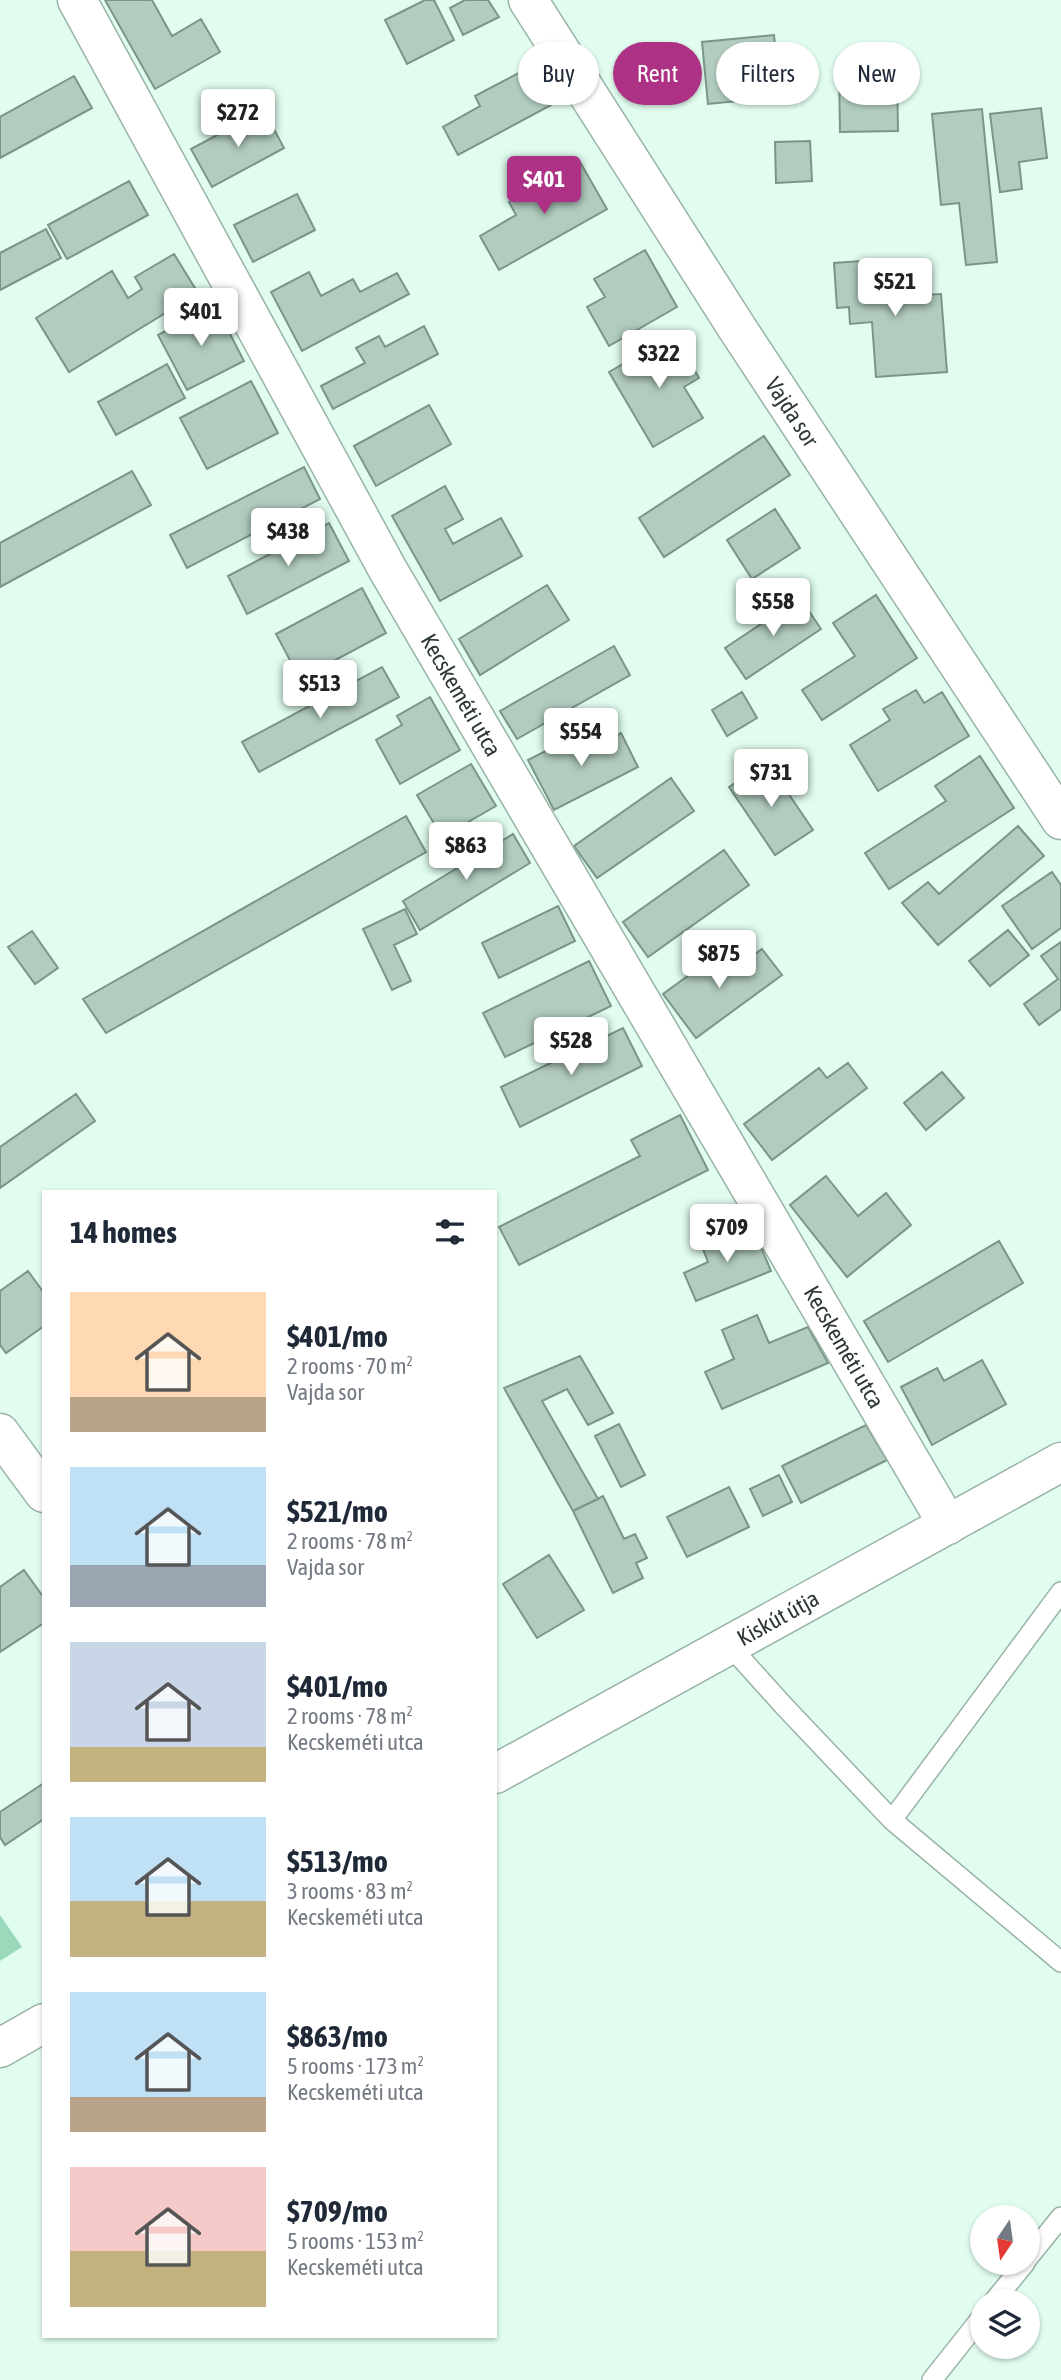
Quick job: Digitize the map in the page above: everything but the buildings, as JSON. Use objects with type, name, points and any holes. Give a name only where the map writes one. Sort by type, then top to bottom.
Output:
[{"type":"street","name":"Kecskeméti utca","points":[[77,0],[388,570],[948,1525]]},
{"type":"street","name":"Vajda sor","points":[[528,0],[737,328],[1061,820]]},
{"type":"street","points":[[0,1433],[42,1490]]},
{"type":"street","name":"Kiskút útja","points":[[497,1773],[1061,1462]]},
{"type":"street","points":[[0,2048],[42,2024]]},
{"type":"lane","points":[[892,1820],[1061,1592]]},
{"type":"lane","points":[[729,1644],[892,1820],[1061,1962]]},
{"type":"lane","points":[[1040,2243],[1061,2217]]},
{"type":"lane","points":[[1004,2289],[1015,2275]]},
{"type":"lane","points":[[932,2380],[970,2332]]},
{"type":"green space","points":[[0,1915],[22,1947],[0,1961]]}]
